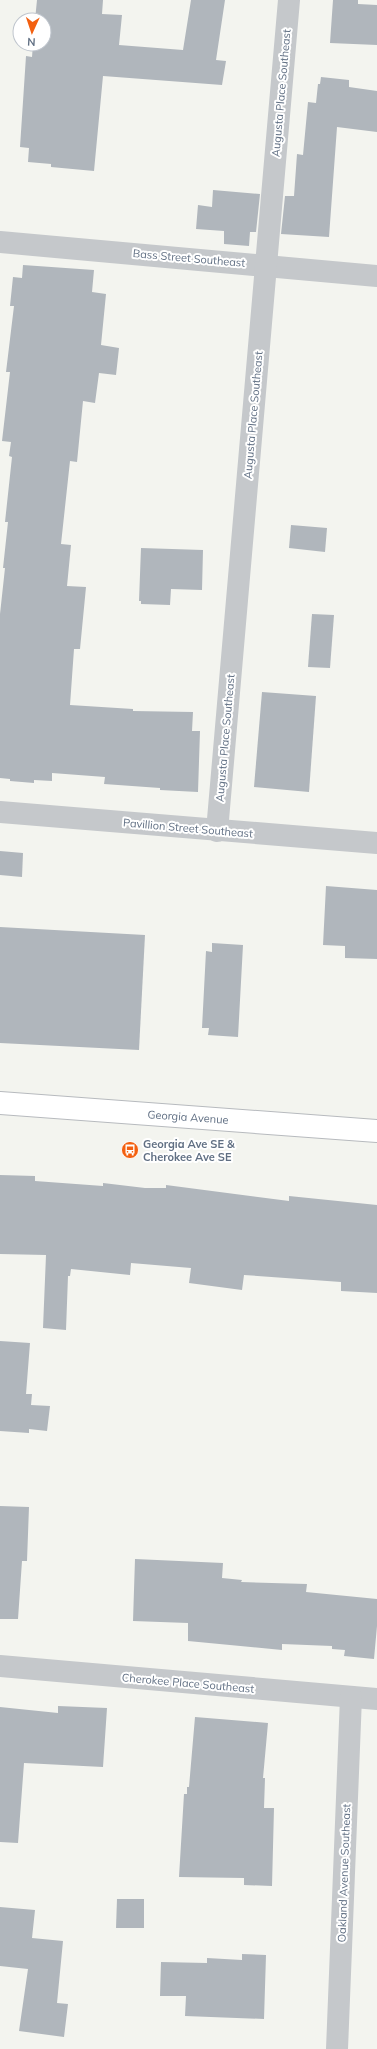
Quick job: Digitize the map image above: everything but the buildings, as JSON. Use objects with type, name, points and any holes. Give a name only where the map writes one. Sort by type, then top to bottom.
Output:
[{"type":"main road","name":"Georgia Avenue","points":[[0,1103],[377,1131]]},
{"type":"street","name":"Augusta Place Southeast","points":[[217,831],[289,0]]},
{"type":"street","name":"Bass Street Southeast","points":[[0,242],[377,276]]},
{"type":"street","name":"Pavillion Street Southeast","points":[[0,812],[377,844]]},
{"type":"street","name":"Cherokee Place Southeast","points":[[0,1666],[377,1699]]},
{"type":"street","name":"Oakland Avenue Southeast","points":[[338,2049],[351,1697]]},
{"type":"place","name":"Georgia Ave SE & Cherokee Ave SE","points":[[130,1150]]}]
